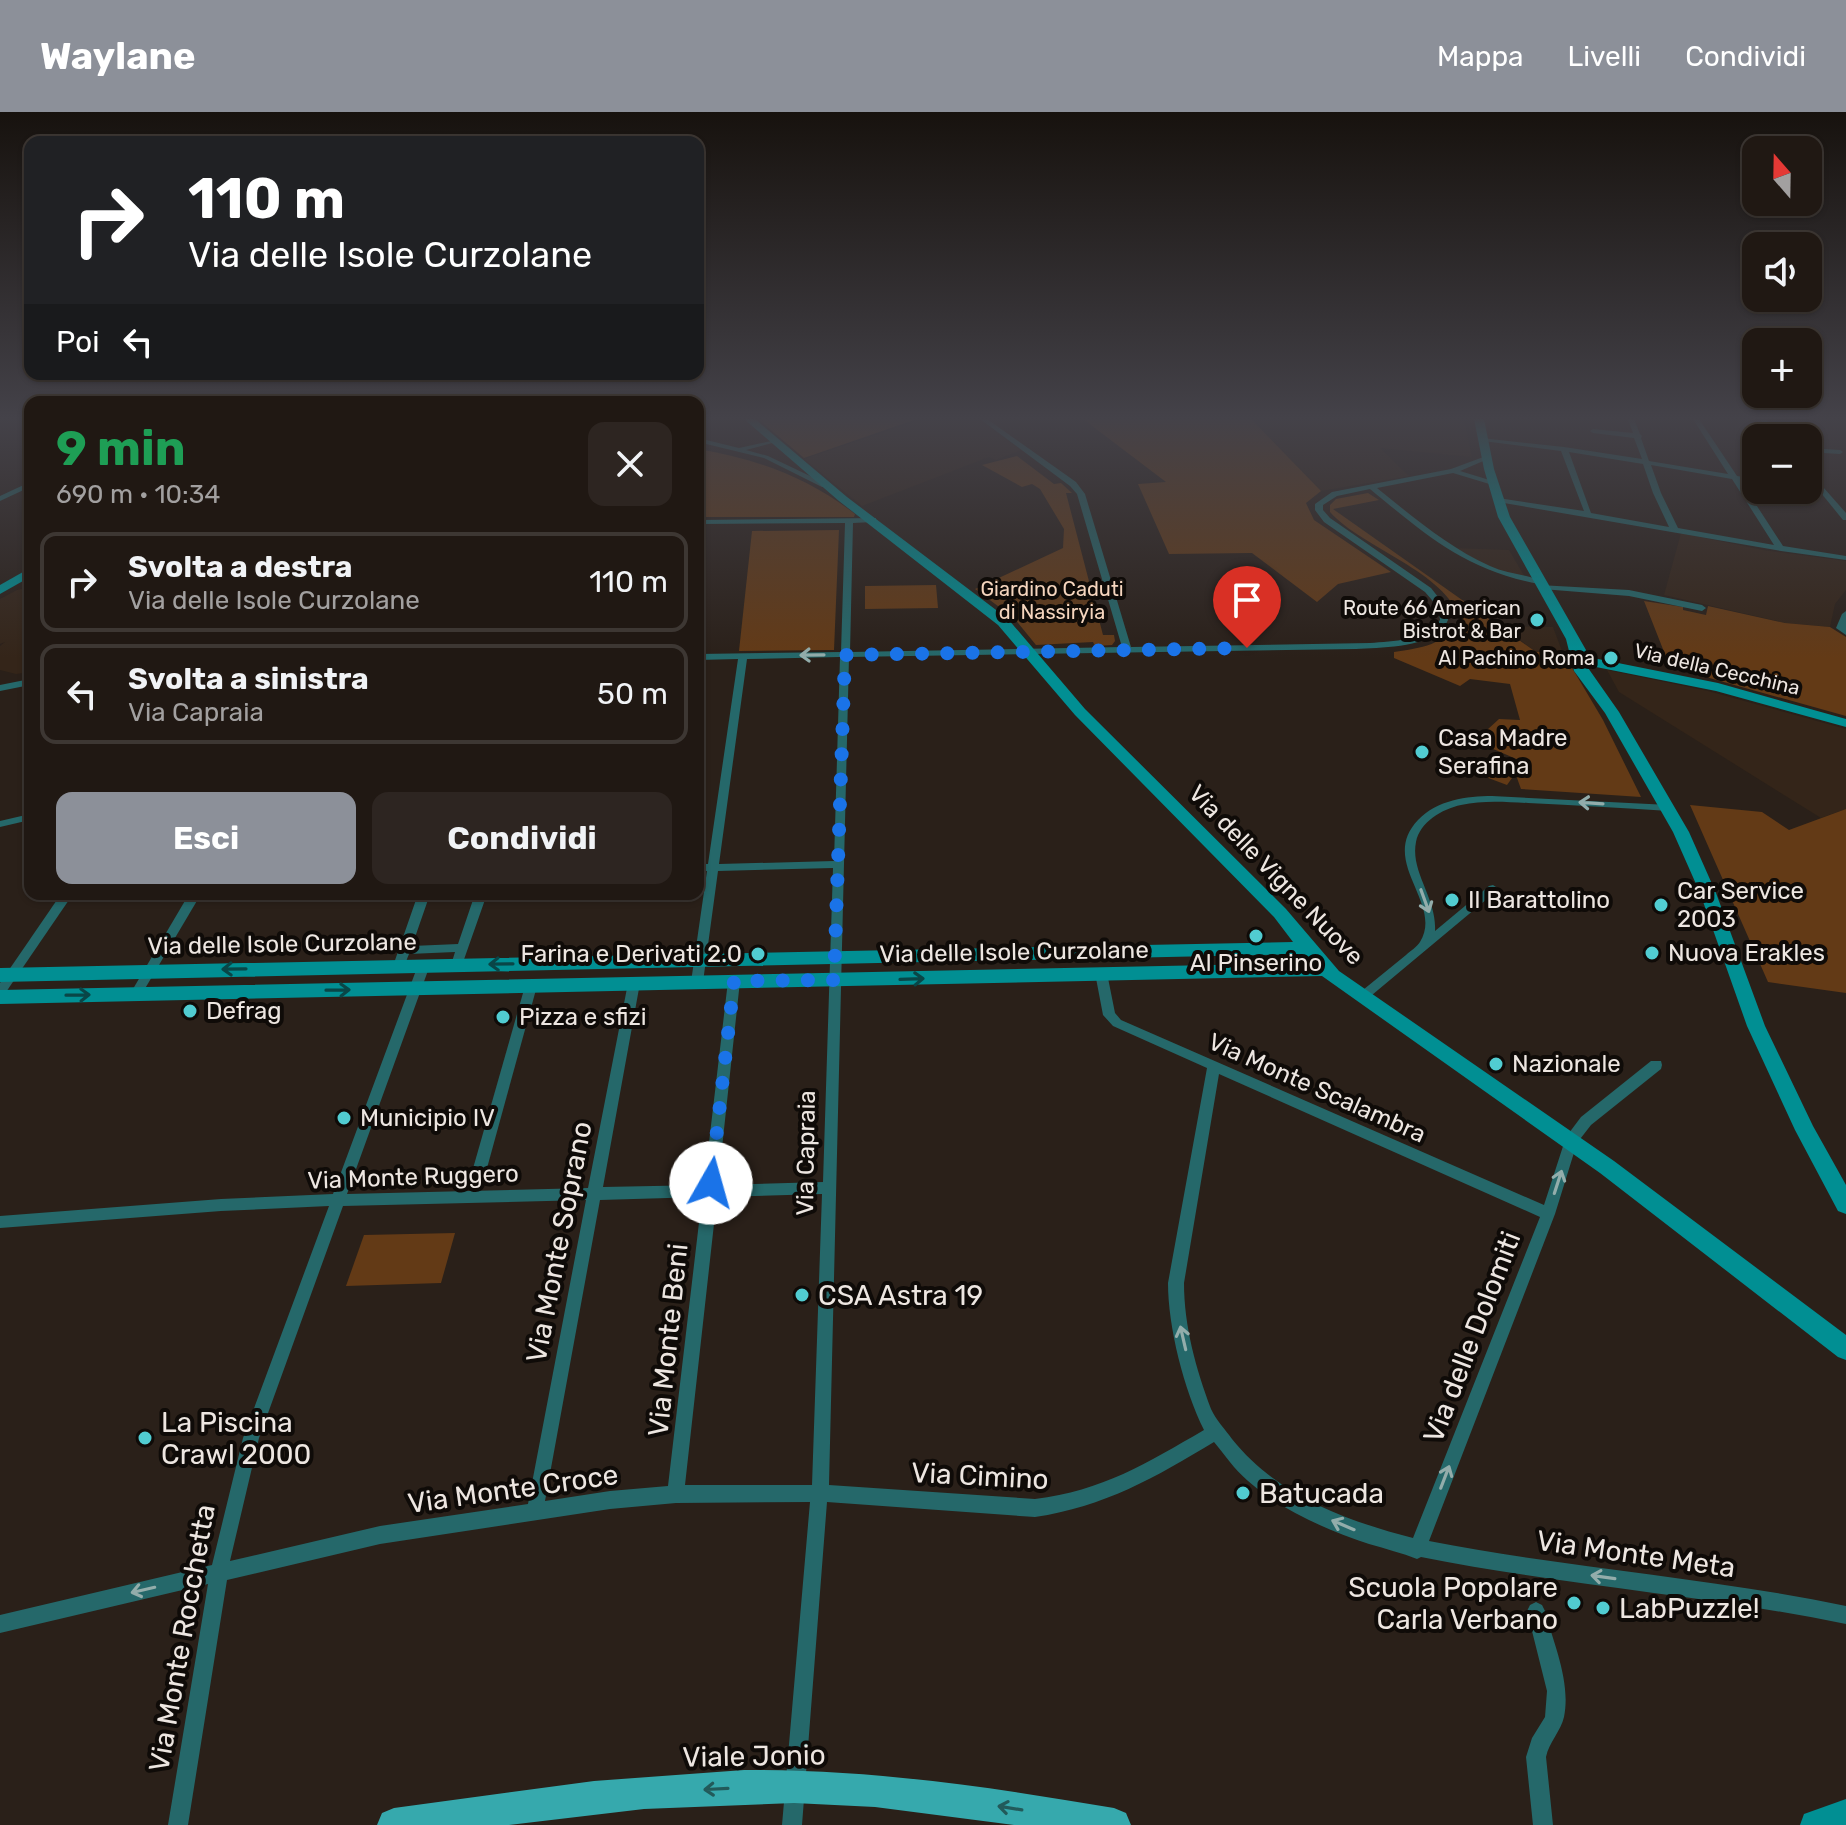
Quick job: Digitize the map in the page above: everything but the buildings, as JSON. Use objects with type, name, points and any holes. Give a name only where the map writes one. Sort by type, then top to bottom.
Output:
[{"type":"main road","name":"Viale Jonio","points":[[394,1825],[521,1806],[688,1790],[794,1786],[925,1794],[1114,1825]]},
{"type":"street","name":"Via delle Vigne Nuove","points":[[845,499],[1003,622],[1080,712],[1280,913],[1326,969],[1571,1141],[1846,1349]]},
{"type":"street","points":[[1082,499],[1128,651]]},
{"type":"street","points":[[704,657],[1384,646],[1412,642],[1431,634],[1443,619],[1436,598],[1330,523],[1319,510],[1319,504],[1324,499]]},
{"type":"street","points":[[1386,499],[1464,559],[1509,576],[1540,584],[1629,593],[1702,608]]},
{"type":"street","points":[[1583,499],[1588,512]]},
{"type":"street","points":[[1660,499],[1674,528]]},
{"type":"street","points":[[1748,499],[1781,549]]},
{"type":"street","points":[[1831,499],[1846,518]]},
{"type":"street","points":[[1498,500],[1588,512],[1781,549],[1846,558]]},
{"type":"street","points":[[1498,500],[1582,660],[1587,681],[1612,712],[1669,808],[1708,893],[1746,1001],[1775,1069],[1846,1205]]},
{"type":"street","name":"Via Capraia","points":[[792,1825],[819,1493],[849,520]]},
{"type":"street","points":[[704,522],[873,520]]},
{"type":"street","points":[[0,579],[24,566]]},
{"type":"street","points":[[0,590],[24,576]]},
{"type":"street","points":[[1843,630],[1846,614]]},
{"type":"street","points":[[697,982],[743,657]]},
{"type":"street","name":"Via della Cecchina","points":[[1582,660],[1718,687],[1846,723]]},
{"type":"street","points":[[0,688],[24,683]]},
{"type":"street","points":[[1425,944],[1431,930],[1431,919],[1412,865],[1410,842],[1419,824],[1438,810],[1463,801],[1495,799],[1669,808]]},
{"type":"street","points":[[0,824],[24,816]]},
{"type":"street","points":[[704,868],[839,864]]},
{"type":"street","points":[[1362,997],[1493,889]]},
{"type":"street","points":[[0,994],[6,975],[62,900]]},
{"type":"street","points":[[136,994],[191,900]]},
{"type":"street","points":[[422,900],[401,958],[460,956],[479,900]]},
{"type":"street","name":"Via delle Isole Curzolane","points":[[6,975],[401,958],[424,965],[460,956],[565,962],[1307,948]]},
{"type":"street","points":[[560,984],[565,962]]},
{"type":"street","name":"Via Monte Rocchetta","points":[[178,1825],[219,1572],[251,1438],[424,965]]},
{"type":"street","name":"Via delle Isole Curzolane","points":[[0,994],[136,994],[1326,969]]},
{"type":"street","name":"Via Monte Scalambra","points":[[1101,973],[1109,1015],[1114,1021],[1548,1214]]},
{"type":"street","name":"Via Monte Beni","points":[[676,1494],[734,981]]},
{"type":"street","name":"Via Monte Soprano","points":[[535,1510],[634,983]]},
{"type":"street","points":[[477,1179],[531,986]]},
{"type":"street","name":"Via Monte Meta","points":[[1214,1065],[1176,1295],[1183,1342],[1200,1402],[1216,1432],[1253,1472],[1283,1495],[1345,1526],[1417,1550],[1798,1605],[1846,1615]]},
{"type":"street","points":[[1571,1141],[1586,1121],[1656,1065]]},
{"type":"street","name":"Via delle Dolomiti","points":[[1417,1550],[1548,1214],[1571,1141]]},
{"type":"street","name":"Via Monte Ruggero","points":[[0,1222],[221,1205],[337,1200],[829,1188]]},
{"type":"street","name":"Via Cimino","points":[[819,1493],[1035,1508],[1070,1504],[1113,1490],[1216,1432]]},
{"type":"street","name":"Via Monte Croce","points":[[0,1624],[380,1535],[535,1510],[676,1494],[819,1493]]},
{"type":"street","points":[[1536,1611],[1557,1691],[1554,1719],[1539,1745],[1536,1757],[1543,1825]]},
{"type":"street","points":[[1815,1825],[1846,1814]]},
{"type":"shaded area","points":[[853,499],[880,499],[862,506]]},
{"type":"shaded area","points":[[1681,533],[1763,550],[1846,561],[1846,590],[1835,604],[1830,627],[1785,623],[1664,595]]},
{"type":"shaded area","points":[[1451,548],[1509,550],[1526,579],[1476,564]]},
{"type":"shaded area","points":[[24,588],[24,673],[16,674],[0,670],[0,646],[5,642],[0,644],[0,599]]},
{"type":"shaded area","points":[[1501,626],[1553,627],[1562,651],[1536,652]]},
{"type":"shaded area","points":[[1607,670],[1708,691],[1846,729],[1846,809],[1821,818],[1619,692]]},
{"type":"green space","points":[[704,499],[834,499],[855,514],[854,517],[704,517]]},
{"type":"green space","name":"Giardino Caduti di Nassiryia","points":[[1046,499],[1068,499],[1103,635],[1114,635],[1112,645],[1095,646],[1093,642],[1036,645],[1014,618],[975,589],[1063,548],[1064,529]]},
{"type":"green space","points":[[1145,499],[1311,499],[1306,503],[1314,520],[1391,572],[1338,584],[1317,602],[1252,553],[1169,554]]},
{"type":"green space","points":[[1336,499],[1379,500],[1333,509],[1536,652],[1562,651],[1603,720],[1641,797],[1521,789],[1517,778],[1528,764],[1475,741],[1499,719],[1520,720],[1510,684],[1470,679],[1460,686],[1394,658],[1394,652],[1423,647],[1440,640],[1460,620],[1452,603],[1438,588],[1362,538],[1330,512],[1330,505]]},
{"type":"green space","points":[[839,530],[834,650],[739,651],[752,531]]},
{"type":"green space","points":[[936,585],[938,608],[865,609],[865,586]]},
{"type":"green space","points":[[1644,601],[1683,607],[1683,610],[1706,615],[1708,606],[1785,623],[1830,627],[1846,637],[1846,716],[1670,667]]},
{"type":"green space","points":[[1499,755],[1522,764],[1507,785],[1483,776]]},
{"type":"green space","points":[[1690,805],[1762,812],[1789,830],[1846,809],[1846,993],[1768,982]]},
{"type":"green space","points":[[455,1233],[441,1283],[346,1286],[364,1235]]},
{"type":"place","name":"Route 66 American Bistrot & Bar","points":[[1537,620]]},
{"type":"place","name":"Al Pachino Roma","points":[[1611,658]]},
{"type":"place","name":"Casa Madre Serafina","points":[[1422,752]]},
{"type":"place","name":"Il Barattolino","points":[[1452,900]]},
{"type":"place","name":"Car Service 2003","points":[[1661,905]]},
{"type":"place","name":"Al Pinserino","points":[[1256,936]]},
{"type":"place","name":"Nuova Erakles","points":[[1652,953]]},
{"type":"place","name":"Farina e Derivati 2.0","points":[[758,954]]},
{"type":"place","name":"Defrag","points":[[190,1011]]},
{"type":"place","name":"Pizza e sfizi","points":[[503,1017]]},
{"type":"place","name":"Nazionale","points":[[1496,1064]]},
{"type":"place","name":"Municipio IV","points":[[344,1118]]},
{"type":"place","name":"CSA Astra 19","points":[[802,1295]]},
{"type":"place","name":"La Piscina Crawl 2000","points":[[145,1438]]},
{"type":"place","name":"Batucada","points":[[1243,1493]]},
{"type":"place","name":"Scuola Popolare Carla Verbano","points":[[1574,1603]]},
{"type":"place","name":"LabPuzzle!","points":[[1603,1608]]},
{"type":"route","points":[[711,1183],[734,981],[834,980],[845,655],[1247,648]]}]
